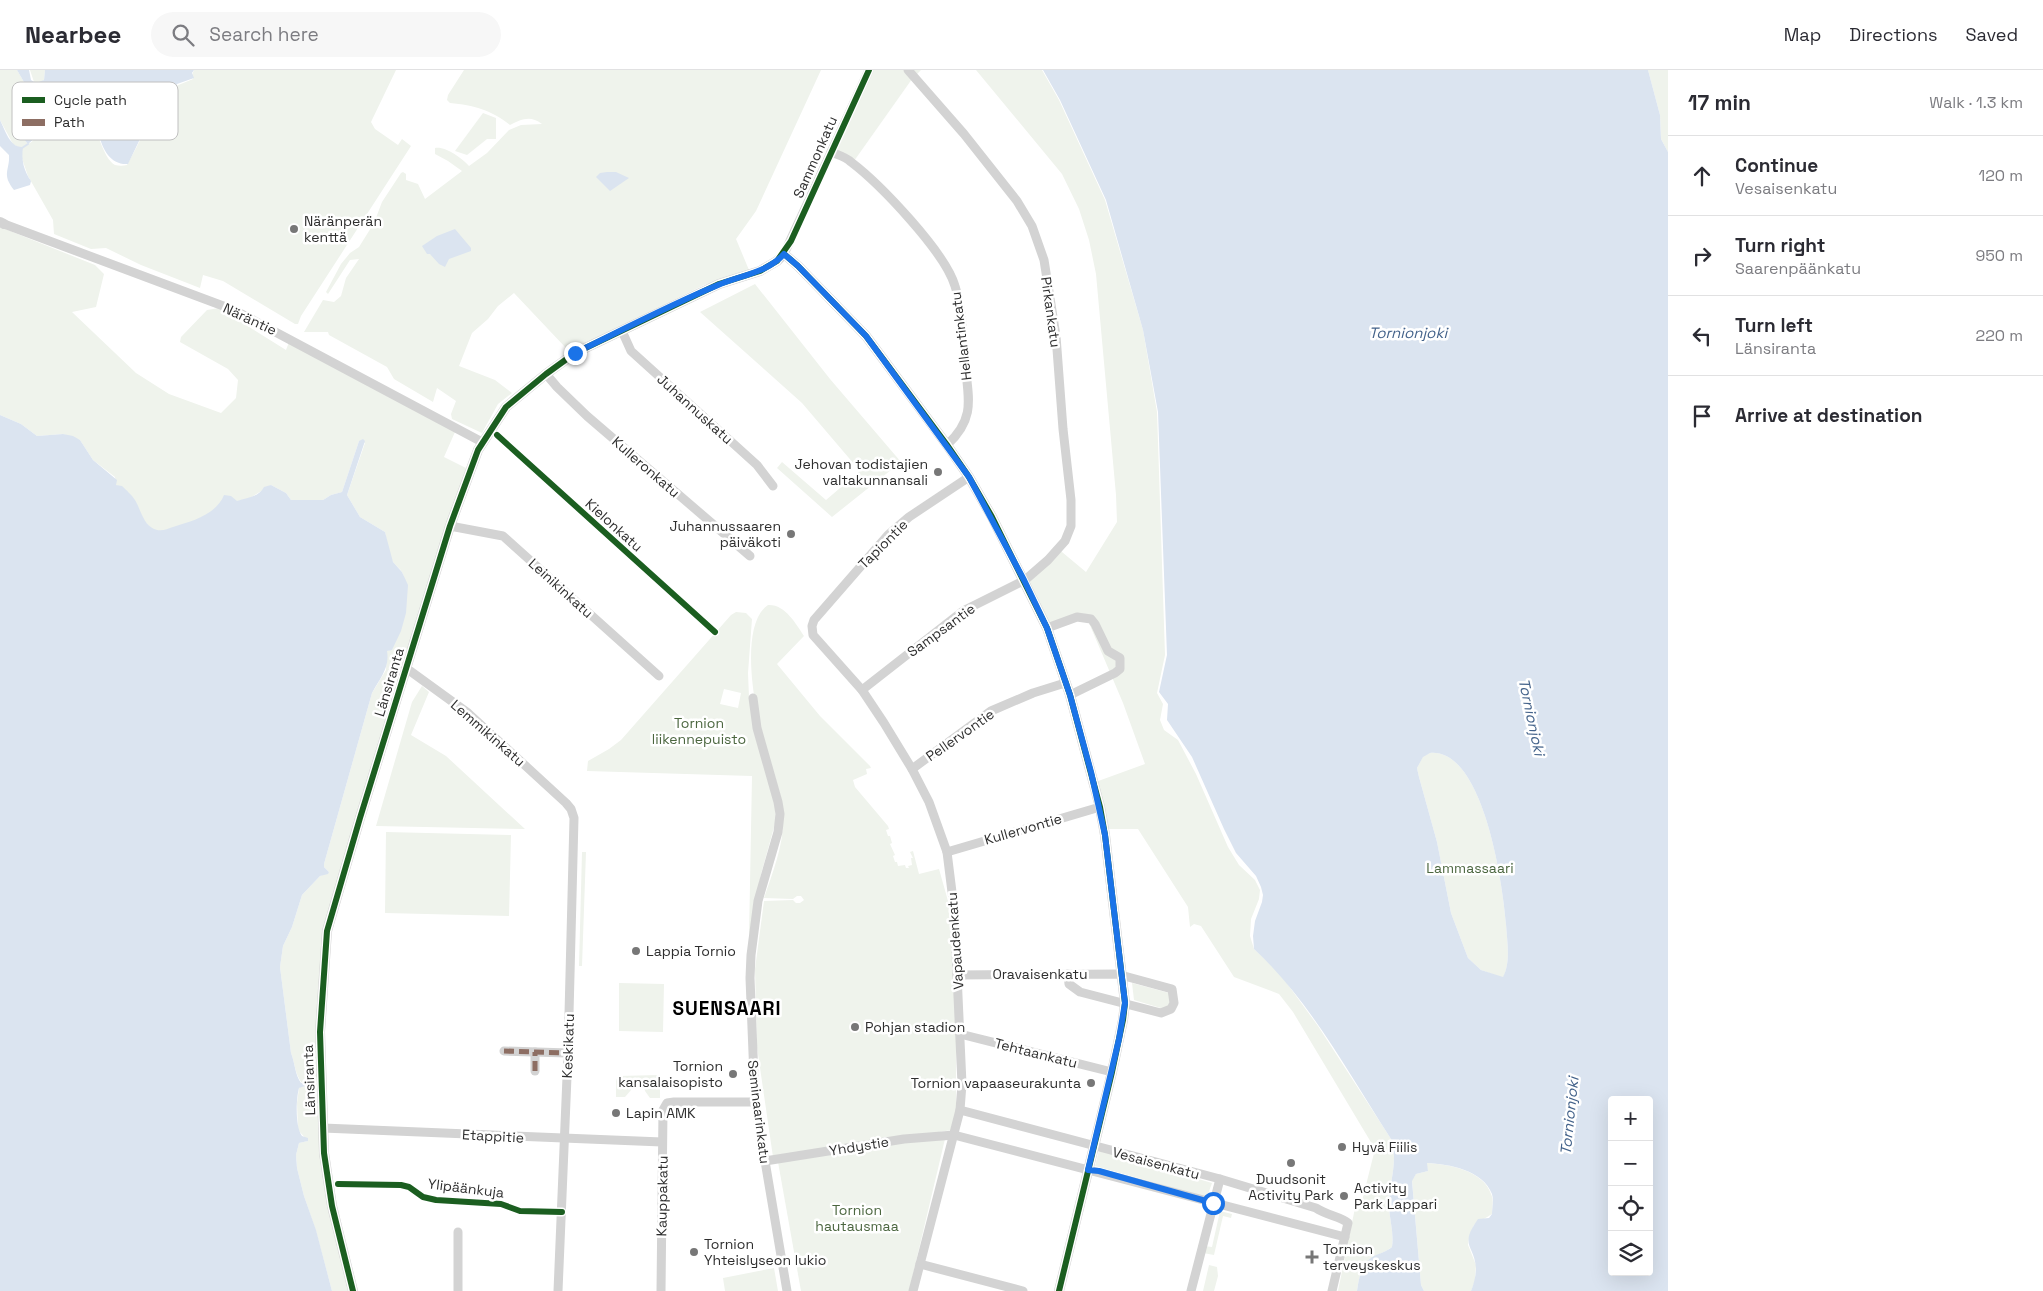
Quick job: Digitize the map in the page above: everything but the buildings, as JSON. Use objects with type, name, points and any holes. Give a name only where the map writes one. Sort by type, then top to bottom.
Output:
[{"type":"street","name":"Sammonkatu","points":[[784,254],[869,70]]},
{"type":"street","name":"Pirkankatu","points":[[908,70],[964,134],[1017,201],[1032,226],[1044,260],[1056,336],[1063,430],[1071,500],[1071,526],[1065,541],[1048,560],[1024,580]]},
{"type":"street","name":"Hellantinkatu","points":[[831,152],[850,160],[882,188],[937,253],[955,286],[960,316],[968,414],[962,429],[947,445]]},
{"type":"street","name":"Näräntie","points":[[2,223],[234,310],[482,442]]},
{"type":"street","points":[[784,254],[866,336],[969,477],[1024,580],[1047,628],[1070,695],[1100,807],[1123,975],[1125,1003],[1112,1072],[1059,1291]]},
{"type":"street","name":"Länsiranta","points":[[353,1291],[332,1206],[324,1153],[320,1032],[327,931],[406,668],[450,526],[472,463],[482,442],[506,407],[575,353],[719,284],[760,271],[778,261],[784,254]]},
{"type":"street","name":"Juhannuskatu","points":[[622,331],[631,351],[757,465],[773,486]]},
{"type":"street","name":"Kulleronkatu","points":[[546,374],[587,416],[750,556]]},
{"type":"street","name":"Tapiontie","points":[[812,626],[814,620],[888,535],[910,517],[969,477]]},
{"type":"street","name":"Leinikinkatu","points":[[450,526],[503,536],[659,676]]},
{"type":"street","name":"Sampsantie","points":[[862,690],[963,611],[1024,580]]},
{"type":"street","points":[[1047,628],[1077,617],[1091,620],[1096,624],[1108,651],[1120,658],[1121,664],[1116,673],[1070,695]]},
{"type":"street","name":"Vapaudenkatu","points":[[812,626],[813,635],[862,690],[912,769],[930,802],[947,852],[954,908],[962,1084],[960,1110],[913,1291]]},
{"type":"street","name":"Lemmikinkatu","points":[[406,668],[468,713],[566,802]]},
{"type":"street","name":"Pellervontie","points":[[912,769],[991,711],[1033,693],[1065,683]]},
{"type":"street","name":"Seminaarinkatu","points":[[753,698],[757,728],[780,814],[778,832],[758,901],[751,955],[751,1025],[755,1102],[787,1291]]},
{"type":"street","name":"Keskikatu","points":[[558,1291],[575,833],[571,809],[566,802]]},
{"type":"street","name":"Kullervontie","points":[[947,852],[1100,807]]},
{"type":"street","points":[[1068,974],[1070,984],[1075,990],[1125,1003]]},
{"type":"street","name":"Oravaisenkatu","points":[[957,975],[1123,975],[1172,989],[1174,995],[1174,1003],[1171,1009],[1165,1012],[1125,1003]]},
{"type":"street","name":"Tehtaankatu","points":[[960,1034],[1112,1072]]},
{"type":"street","points":[[504,1051],[568,1053]]},
{"type":"street","points":[[535,1052],[535,1071]]},
{"type":"street","name":"Kauppakatu","points":[[662,1291],[663,1110],[667,1103],[755,1102]]},
{"type":"street","name":"Vesaisenkatu","points":[[954,1135],[1088,1170],[1099,1171],[1345,1237],[1348,1223],[1325,1214],[1316,1208],[1220,1179],[960,1110]]},
{"type":"street","name":"Etappitie","points":[[323,1128],[662,1142]]},
{"type":"street","name":"Yhdystie","points":[[765,1161],[904,1139],[954,1135]]},
{"type":"street","points":[[1191,1291],[1220,1179]]},
{"type":"street","points":[[458,1232],[458,1291]]},
{"type":"street","points":[[1332,1291],[1345,1237]]},
{"type":"street","points":[[920,1264],[1023,1291]]},
{"type":"green space","points":[[0,70],[17,70],[24,82],[12,82],[12,140],[25,140],[28,144],[33,140],[99,140],[111,161],[115,165],[122,166],[127,165],[140,140],[178,140],[178,85],[193,79],[194,70],[396,70],[371,122],[375,129],[398,145],[402,139],[411,146],[301,316],[298,324],[295,324],[223,281],[203,275],[200,288],[141,265],[106,248],[91,249],[54,234],[53,220],[28,176],[18,147],[13,144],[0,120]]},
{"type":"green space","points":[[30,70],[45,70],[44,80],[34,82]]},
{"type":"green space","points":[[464,70],[821,70],[756,211],[736,239],[749,270],[704,285],[568,353],[565,347],[514,293],[498,306],[488,319],[472,333],[459,366],[495,380],[512,393],[498,404],[482,433],[452,419],[451,414],[456,401],[437,388],[433,402],[394,379],[387,367],[329,335],[328,332],[304,332],[323,300],[334,302],[341,296],[346,278],[359,259],[350,260],[328,294],[326,292],[341,264],[350,253],[359,247],[374,223],[382,202],[401,173],[406,174],[406,180],[418,184],[425,199],[462,171],[435,154],[435,148],[453,153],[469,166],[487,153],[509,130],[521,125],[542,124],[538,121],[526,119],[510,125],[482,109],[450,103],[447,100],[448,95]]},
{"type":"green space","points":[[871,70],[921,70],[912,79],[854,161],[834,151]]},
{"type":"green space","points":[[976,70],[1042,70],[1059,100],[1105,200],[1143,330],[1157,412],[1165,655],[1157,693],[1163,704],[1160,720],[1164,730],[1178,740],[1196,774],[1228,847],[1239,865],[1255,880],[1260,890],[1259,899],[1251,919],[1250,936],[1254,949],[1278,971],[1318,1026],[1391,1139],[1394,1157],[1389,1199],[1392,1247],[1368,1261],[1360,1275],[1357,1291],[1338,1291],[1355,1208],[1360,1209],[1375,1149],[1293,1012],[1279,994],[1234,977],[1201,926],[1194,924],[1190,927],[1188,907],[1138,829],[1104,829],[1090,784],[1145,764],[1123,703],[1089,623],[1078,620],[1046,631],[1023,576],[1046,558],[1056,547],[1086,572],[1117,522],[1096,274],[1089,240],[1079,209],[1062,174]]},
{"type":"green space","points":[[1648,70],[1668,70],[1668,152],[1661,139],[1660,115]]},
{"type":"green space","points":[[483,113],[496,118],[496,139],[487,139],[467,155],[455,151]]},
{"type":"green space","points":[[0,227],[95,265],[104,274],[96,307],[72,312],[136,373],[169,394],[221,413],[236,398],[238,380],[228,369],[180,342],[181,337],[207,310],[219,308],[286,350],[291,337],[455,432],[444,457],[466,468],[325,931],[322,1153],[350,1291],[332,1291],[297,1168],[296,1155],[299,1143],[308,1141],[298,1130],[297,1103],[299,1088],[305,1083],[302,1083],[298,1076],[291,1053],[280,967],[283,946],[292,927],[302,895],[320,876],[329,872],[324,867],[324,864],[372,693],[386,670],[387,651],[392,649],[404,613],[406,594],[403,574],[391,558],[385,532],[360,517],[347,495],[365,443],[359,441],[342,492],[331,495],[323,500],[291,500],[286,493],[271,485],[250,498],[195,570],[147,524],[133,498],[124,489],[116,485],[115,477],[93,460],[80,440],[63,434],[37,436],[21,424],[0,415]]},
{"type":"green space","points":[[755,284],[830,379],[901,462],[832,517],[777,468],[782,462],[826,500],[860,471],[802,403],[700,312]]},
{"type":"green space","points":[[768,605],[785,611],[804,636],[777,664],[820,716],[871,768],[866,769],[867,774],[853,780],[855,787],[888,826],[889,829],[886,830],[892,843],[890,844],[895,855],[893,856],[895,862],[897,862],[898,866],[905,865],[906,868],[909,868],[908,866],[912,865],[911,858],[913,858],[910,852],[913,851],[919,874],[939,869],[950,908],[956,1034],[956,1110],[952,1130],[773,1157],[757,1047],[755,969],[764,901],[793,900],[796,903],[800,903],[804,900],[801,896],[793,899],[764,898],[778,857],[783,824],[782,801],[758,715],[751,667],[752,637],[755,624],[760,613]]},
{"type":"green space","name":"Tornion liikennepuisto","points":[[736,612],[746,613],[752,619],[748,673],[749,697],[754,731],[775,803],[776,820],[761,874],[749,937],[752,776],[587,771],[588,761],[621,740],[731,615]],"holes":[[[724,689],[741,693],[738,708],[720,704]]]},
{"type":"green space","points":[[422,686],[429,692],[411,735],[446,756],[525,829],[376,826],[412,702]]},
{"type":"green space","name":"Lammassaari","points":[[1430,753],[1449,757],[1464,772],[1477,795],[1487,822],[1495,852],[1506,924],[1508,958],[1503,978],[1481,970],[1468,958],[1451,913],[1437,842],[1417,768],[1423,756]]},
{"type":"green space","points":[[386,832],[511,835],[509,916],[385,913]]},
{"type":"green space","points":[[582,852],[586,852],[582,966],[579,966]]},
{"type":"green space","points":[[619,983],[664,984],[663,1032],[619,1031]]},
{"type":"green space","points":[[1132,983],[1169,993],[1172,998],[1169,1005],[1164,1009],[1134,1000]]},
{"type":"green space","points":[[660,1075],[660,1098],[650,1098],[645,1091],[643,1082],[637,1080],[632,1083],[631,1090],[625,1097],[616,1097],[616,1081],[618,1076]]},
{"type":"green space","name":"Tornion hautausmaa","points":[[945,1139],[909,1291],[801,1291],[778,1162],[902,1143]]},
{"type":"green space","points":[[1099,1150],[1212,1183],[1207,1197],[1095,1166]]},
{"type":"green space","points":[[1426,1163],[1454,1167],[1473,1174],[1481,1179],[1492,1196],[1492,1214],[1474,1225],[1469,1237],[1468,1245],[1476,1265],[1475,1281],[1471,1291],[1424,1291],[1421,1285],[1412,1180],[1416,1174],[1428,1171]]},
{"type":"green space","points":[[1220,1211],[1232,1214],[1231,1218],[1223,1216],[1214,1255],[1203,1253],[1204,1246],[1212,1247]]},
{"type":"green space","points":[[1209,1265],[1217,1267],[1218,1276],[1214,1291],[1203,1291]]},
{"type":"green space","points":[[774,1268],[778,1291],[725,1291],[723,1278]]},
{"type":"water","points":[[17,70],[29,70],[31,80],[34,82],[24,82]]},
{"type":"water","points":[[45,70],[194,70],[192,73],[194,78],[178,84],[178,82],[39,82],[44,80]]},
{"type":"water","name":"Tornionjoki","points":[[1043,70],[1648,70],[1660,115],[1661,139],[1668,152],[1668,1291],[1471,1291],[1475,1280],[1476,1268],[1469,1245],[1469,1235],[1478,1219],[1489,1218],[1492,1214],[1492,1194],[1488,1186],[1473,1174],[1455,1167],[1427,1163],[1428,1171],[1416,1174],[1412,1181],[1421,1285],[1424,1291],[1357,1291],[1360,1276],[1366,1263],[1374,1256],[1392,1247],[1393,1237],[1389,1199],[1394,1157],[1391,1139],[1311,1015],[1275,970],[1254,949],[1255,921],[1263,895],[1261,887],[1256,876],[1236,853],[1192,757],[1167,720],[1168,704],[1159,692],[1167,655],[1158,412],[1143,330],[1106,200],[1060,100]],"holes":[[[1430,753],[1449,757],[1464,772],[1477,795],[1495,852],[1508,944],[1507,965],[1503,977],[1481,970],[1468,958],[1451,913],[1437,842],[1417,768],[1423,757]]]},
{"type":"water","points":[[0,120],[11,142],[18,147],[23,147],[23,161],[31,181],[30,185],[14,190],[10,185],[7,176],[9,155],[0,146]]},
{"type":"water","points":[[101,140],[140,140],[128,164],[117,162],[109,156]]},
{"type":"water","points":[[616,172],[629,178],[610,191],[596,177],[600,173]]},
{"type":"water","points":[[455,229],[471,248],[471,251],[449,259],[445,267],[439,264],[430,254],[427,254],[422,246],[437,236]]},
{"type":"water","points":[[0,415],[21,424],[37,436],[63,434],[80,440],[93,460],[117,480],[116,485],[122,486],[132,496],[147,524],[159,530],[168,529],[203,516],[215,508],[224,495],[231,496],[237,501],[255,495],[262,491],[264,487],[271,485],[286,493],[291,500],[323,500],[331,495],[342,492],[359,441],[363,439],[365,441],[347,495],[360,517],[385,532],[393,562],[402,572],[408,585],[406,613],[401,631],[392,650],[387,651],[388,657],[384,673],[372,693],[324,864],[324,867],[329,872],[320,876],[302,895],[292,927],[283,946],[280,967],[291,1053],[299,1080],[301,1083],[305,1083],[305,1086],[299,1088],[297,1113],[300,1132],[302,1136],[308,1138],[308,1141],[299,1143],[296,1155],[297,1168],[332,1291],[0,1291]]},
{"type":"waterway","points":[[22,148],[28,144]]},
{"type":"marked path","points":[[504,1051],[568,1053]]},
{"type":"marked path","points":[[535,1052],[535,1071]]},
{"type":"cycle path","points":[[353,1291],[332,1206],[324,1153],[320,1032],[327,931],[450,526],[478,450],[506,407],[575,353],[719,284],[760,271],[777,261],[791,241],[869,70]]},
{"type":"cycle path","points":[[784,254],[866,336],[947,445],[969,477],[992,517],[1047,628],[1070,695],[1100,807],[1125,1003],[1112,1072],[1059,1291]]},
{"type":"cycle path","name":"Kielonkatu","points":[[497,435],[715,632]]},
{"type":"cycle path","name":"Ylipäänkuja","points":[[338,1184],[401,1185],[409,1187],[423,1197],[436,1200],[501,1204],[520,1211],[562,1212]]},
{"type":"place","name":"Näränperän kenttä","points":[[294,229]]},
{"type":"place","name":"Jehovan todistajien valtakunnansali","points":[[938,472]]},
{"type":"place","name":"Juhannussaaren päiväkoti","points":[[791,534]]},
{"type":"place","name":"Lappia Tornio","points":[[636,951]]},
{"type":"place","name":"Pohjan stadion","points":[[855,1027]]},
{"type":"place","name":"Tornion kansalaisopisto","points":[[733,1074]]},
{"type":"place","name":"Tornion vapaaseurakunta","points":[[1091,1083]]},
{"type":"place","name":"Lapin AMK","points":[[616,1113]]},
{"type":"place","name":"Hyvä Fiilis","points":[[1342,1147]]},
{"type":"place","name":"Duudsonit Activity Park","points":[[1291,1163]]},
{"type":"place","name":"Activity Park Lappari","points":[[1344,1196]]},
{"type":"place","name":"Tornion Yhteislyseon lukio","points":[[694,1252]]},
{"type":"place","name":"Tornion terveyskeskus","points":[[1312,1257]]},
{"type":"district","name":"SUENSAARI","points":[[727,1008]]},
{"type":"route","points":[[575,353],[719,284],[760,271],[778,261],[784,254],[866,336],[892,370],[969,477],[992,517],[1047,628],[1070,695],[1100,807],[1123,975],[1125,1003],[1119,1039],[1088,1170],[1099,1171],[1213,1203]]}]
